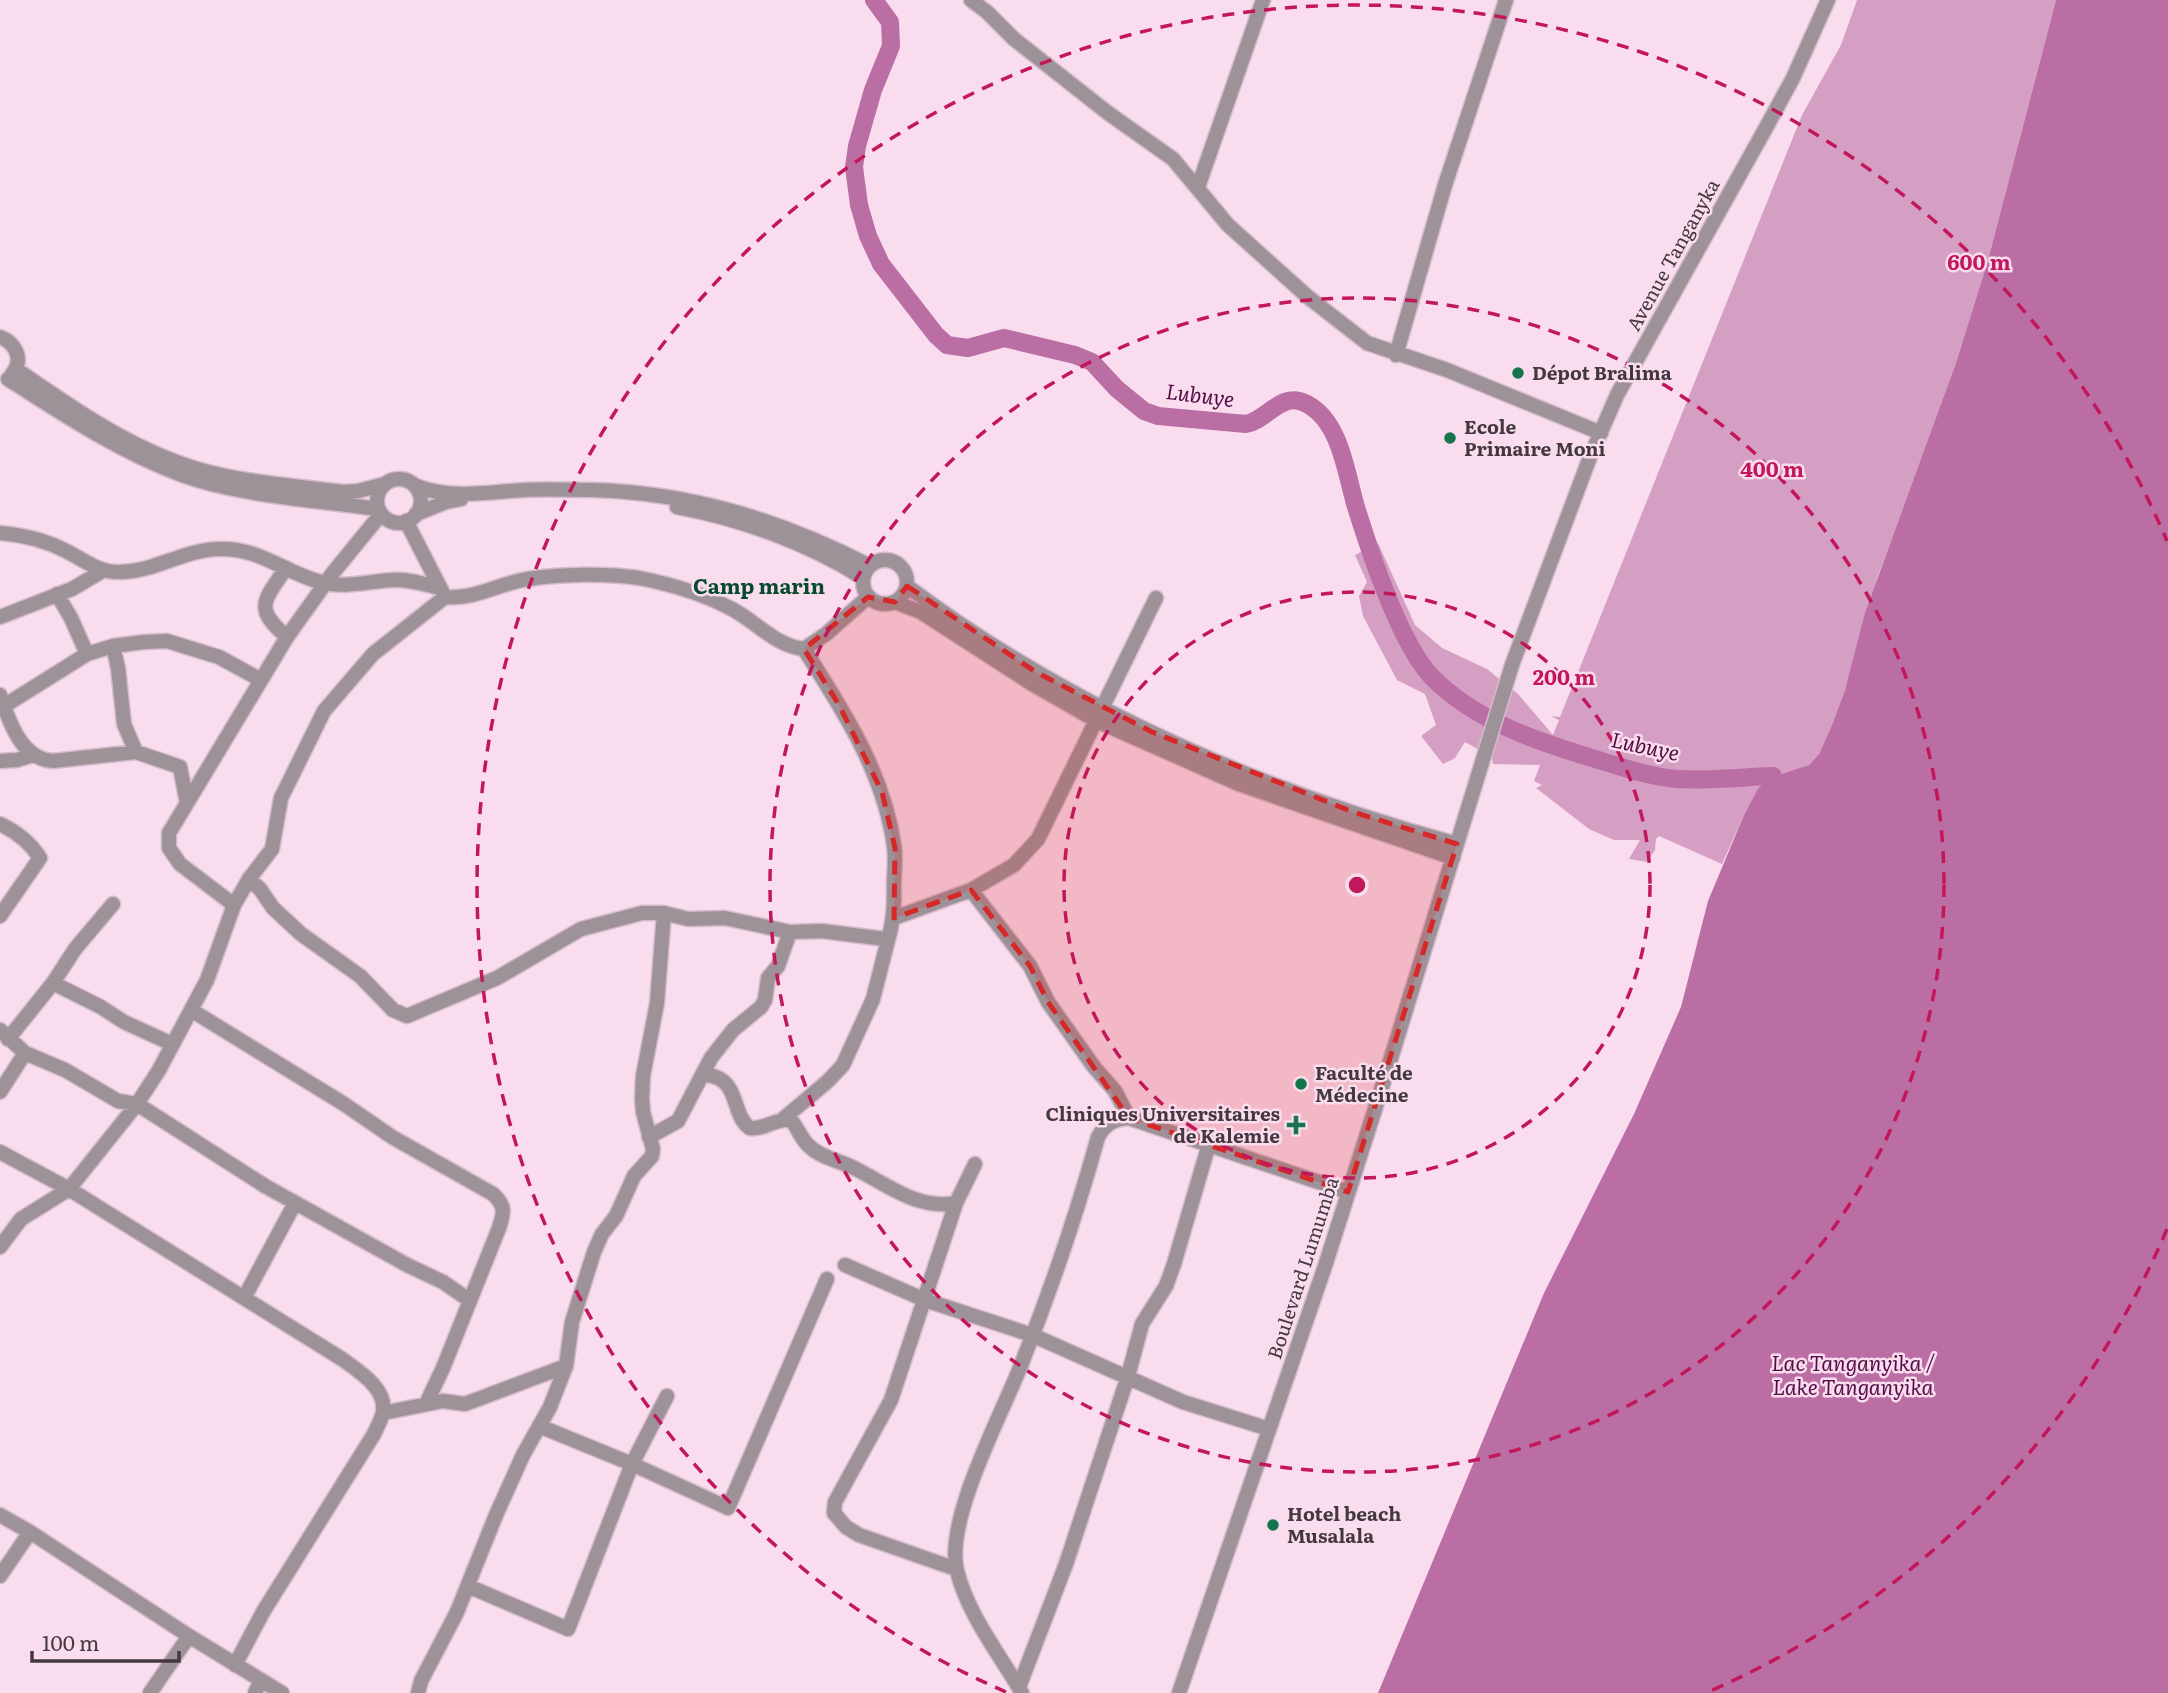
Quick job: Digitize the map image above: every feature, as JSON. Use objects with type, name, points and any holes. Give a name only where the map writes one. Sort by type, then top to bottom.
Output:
[{"type":"street","points":[[971,0],[1014,39],[1097,105],[1173,159],[1228,225],[1337,322],[1367,343],[1467,378],[1601,433]]},
{"type":"street","points":[[1198,187],[1263,0]]},
{"type":"street","points":[[1396,355],[1445,185],[1506,0]]},
{"type":"street","name":"Avenue Tanganyka","points":[[1455,851],[1512,665],[1617,395],[1780,101],[1828,0]]},
{"type":"street","points":[[0,337],[15,347],[18,362],[8,377]]},
{"type":"street","points":[[8,377],[70,406],[167,458],[229,477],[343,492],[358,491],[400,478],[426,490],[444,494],[525,490],[638,493],[705,503],[786,528],[866,572]]},
{"type":"street","points":[[8,377],[96,434],[184,475],[269,494],[380,511]]},
{"type":"street","points":[[385,484],[379,491],[377,500],[380,511],[391,521],[411,517],[446,502],[461,499],[573,497],[636,500],[691,510],[775,535],[866,572]]},
{"type":"street","points":[[411,517],[421,499],[414,485]]},
{"type":"street","points":[[234,905],[180,864],[170,848],[169,833],[287,637],[380,511]]},
{"type":"street","points":[[411,517],[442,593]]},
{"type":"street","points":[[0,533],[47,542],[104,570],[117,572],[139,570],[190,552],[221,549],[261,555],[286,569],[325,583],[337,585],[394,579],[412,580],[459,598],[529,579],[591,575],[640,579],[677,587],[730,607],[781,643],[804,649],[869,597]]},
{"type":"street","points":[[895,602],[904,595],[907,586],[906,574],[898,563],[880,560],[866,572],[863,588],[877,603],[895,602],[921,612],[1034,685],[1097,721],[1239,784],[1455,851]]},
{"type":"street","points":[[286,569],[265,599],[265,614],[287,637]]},
{"type":"street","points":[[0,617],[72,589],[104,570]]},
{"type":"street","points":[[907,586],[1019,661],[1152,732],[1280,786],[1455,851]]},
{"type":"street","points":[[0,1247],[21,1219],[69,1189],[137,1104],[207,979],[234,905],[249,879],[272,849],[281,798],[324,710],[373,654],[442,593]]},
{"type":"street","points":[[57,594],[87,654]]},
{"type":"street","points":[[894,918],[971,890],[1014,865],[1038,839],[1156,598]]},
{"type":"street","points":[[187,803],[180,766],[136,752],[42,761],[33,755],[16,734],[2,700],[87,654],[113,646],[167,641],[219,657],[261,680]]},
{"type":"street","points":[[113,646],[124,724],[136,752]]},
{"type":"street","points":[[783,1119],[843,1065],[873,999],[894,918],[895,848],[882,792],[867,756],[804,649]]},
{"type":"street","points":[[0,761],[33,755]]},
{"type":"street","points":[[0,824],[31,845],[40,858],[0,916]]},
{"type":"street","name":"Boulevard Lumumba","points":[[1179,1693],[1348,1192],[1455,851]]},
{"type":"street","points":[[249,879],[260,889],[272,908],[301,934],[360,975],[393,1010],[407,1016],[496,978],[580,929],[642,913],[688,919],[725,918],[790,932],[822,931],[885,939],[889,936]]},
{"type":"street","points":[[971,890],[1030,966],[1048,1002],[1094,1067],[1115,1091],[1129,1118]]},
{"type":"street","points":[[113,904],[75,948],[53,983],[4,1035],[25,1053],[65,1070],[118,1101],[137,1104],[233,1168],[407,1265],[443,1282],[469,1300]]},
{"type":"street","points":[[418,1693],[421,1681],[468,1586],[496,1515],[550,1407],[566,1366],[572,1322],[594,1252],[616,1216],[634,1176],[652,1156],[653,1149],[643,1112],[643,1076],[657,1003],[664,914]]},
{"type":"street","points":[[649,1137],[678,1121],[711,1058],[733,1030],[761,1007],[765,1000],[768,978],[778,966],[790,932]]},
{"type":"street","points":[[53,983],[80,995],[124,1022],[172,1044]]},
{"type":"street","points":[[191,1010],[392,1136],[497,1198],[503,1205],[505,1213],[426,1404]]},
{"type":"street","points":[[0,1092],[25,1053]]},
{"type":"street","points":[[703,1073],[725,1083],[741,1118],[750,1128],[761,1128],[783,1119],[791,1120],[809,1147],[853,1167],[892,1190],[926,1204],[943,1206],[956,1203]]},
{"type":"street","points":[[1021,1690],[968,1600],[956,1569],[956,1545],[961,1512],[1032,1335],[1082,1194],[1098,1137],[1103,1129],[1111,1122],[1129,1118],[1348,1192]]},
{"type":"street","points":[[1021,1690],[1066,1564],[1128,1376],[1142,1324],[1166,1286],[1174,1264],[1209,1144]]},
{"type":"street","points":[[0,1152],[69,1189],[244,1298],[359,1372],[376,1387],[381,1396],[383,1413],[374,1434],[263,1612],[235,1665]]},
{"type":"street","points":[[956,1569],[859,1535],[846,1527],[834,1513],[835,1502],[891,1400],[956,1203],[975,1164]]},
{"type":"street","points":[[244,1298],[295,1203]]},
{"type":"street","points":[[845,1265],[925,1300],[1032,1335],[1183,1402],[1269,1429]]},
{"type":"street","points":[[539,1426],[632,1464],[728,1508],[827,1279]]},
{"type":"street","points":[[383,1413],[443,1401],[465,1404],[566,1366]]},
{"type":"street","points":[[468,1586],[568,1629],[632,1464],[667,1396]]},
{"type":"street","points":[[0,1515],[235,1665],[258,1686],[282,1693]]},
{"type":"street","points":[[0,1576],[30,1532]]},
{"type":"street","points":[[150,1693],[189,1636]]},
{"type":"highlighted area","points":[[907,586],[1036,672],[1152,732],[1353,812],[1457,844],[1348,1192],[1129,1118],[1048,1002],[1030,966],[971,890],[894,918],[895,848],[882,792],[839,705],[804,649],[868,597],[895,602]]},
{"type":"shaded area","points":[[1857,0],[2056,0],[1988,260],[1956,363],[1878,576],[1845,690],[1819,754],[1809,765],[1773,776],[1762,784],[1744,815],[1722,864],[1659,836],[1655,850],[1647,862],[1629,859],[1640,840],[1614,840],[1589,829],[1536,788],[1542,785],[1534,781],[1540,765],[1493,764],[1492,757],[1465,742],[1455,758],[1443,764],[1421,736],[1436,725],[1425,694],[1397,680],[1363,616],[1359,596],[1367,582],[1355,555],[1378,543],[1415,625],[1442,648],[1487,669],[1518,694],[1553,735],[1559,720],[1551,716],[1560,717],[1802,115],[1841,45]]},
{"type":"water","name":"Lac Tanganyika / Lake Tanganyika","points":[[2056,0],[2168,0],[2168,1693],[1378,1693],[1544,1293],[1634,1114],[1681,1007],[1708,901],[1744,815],[1758,789],[1767,779],[1809,765],[1819,754],[1832,725],[1845,690],[1865,613],[1956,363],[1988,260]]},
{"type":"waterway","name":"Lubuye","points":[[874,0],[890,22],[891,46],[873,90],[857,146],[854,167],[859,205],[868,236],[881,264],[936,335],[947,345],[968,348],[1004,338],[1075,355],[1092,362],[1117,389],[1144,411],[1158,416],[1246,424],[1282,403],[1298,401],[1307,404],[1328,423],[1341,450],[1356,507],[1397,620],[1419,661],[1449,692],[1469,707],[1512,730],[1559,748],[1641,772],[1689,779],[1773,776]]},
{"type":"place","name":"Dépot Bralima","points":[[1518,373]]},
{"type":"place","name":"Ecole Primaire Moni","points":[[1450,438]]},
{"type":"place","name":"Faculté de Médecine","points":[[1301,1084]]},
{"type":"place","name":"Cliniques Universitaires de Kalemie","points":[[1296,1125]]},
{"type":"place","name":"Hotel beach Musalala","points":[[1273,1525]]},
{"type":"district","name":"Camp marin","points":[[759,587]]}]
